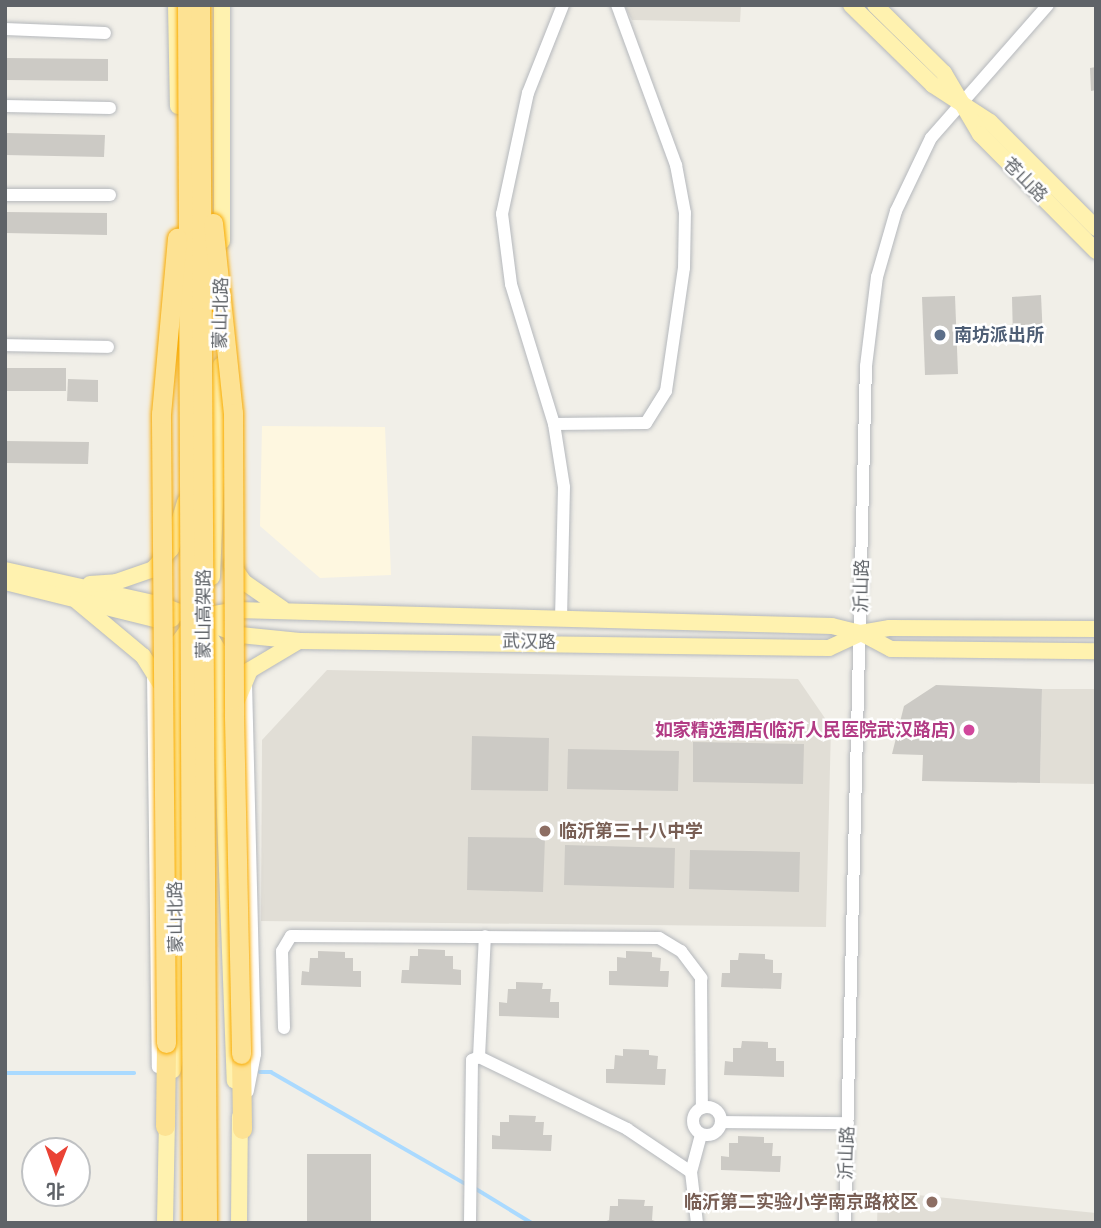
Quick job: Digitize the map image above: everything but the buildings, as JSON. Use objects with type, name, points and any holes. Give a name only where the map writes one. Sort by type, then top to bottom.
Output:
[{"type":"highway","name":"蒙山高架路","points":[[187,5],[194,116],[207,1223]]},
{"type":"highway","name":"蒙山高架路","points":[[192,1223],[194,116],[200,5]]},
{"type":"highway","points":[[165,1126],[161,414],[194,116]]},
{"type":"highway","points":[[194,116],[233,413],[234,716],[242,1129]]},
{"type":"main road","points":[[176,5],[185,585],[198,617],[219,652],[231,1054],[242,1129],[239,1223]]},
{"type":"main road","name":"蒙山北路","points":[[165,1223],[165,1126],[177,1042],[174,710],[176,646],[198,617],[211,587],[215,510],[222,5]]},
{"type":"main road","name":"苍山路","points":[[851,5],[933,85],[990,122],[1096,228]]},
{"type":"main road","name":"苍山路","points":[[875,5],[944,73],[980,134],[1096,251]]},
{"type":"main road","points":[[72,591],[116,582],[153,569],[171,549],[185,502]]},
{"type":"main road","points":[[215,510],[220,539],[244,582],[289,611]]},
{"type":"main road","name":"武汉路","points":[[5,570],[159,621],[236,610],[832,625],[861,633],[891,649],[1096,651]]},
{"type":"main road","name":"武汉路","points":[[5,582],[72,591]]},
{"type":"main road","points":[[72,591],[153,668],[174,710]]},
{"type":"main road","name":"武汉路","points":[[198,617],[240,635],[300,641],[829,648],[861,633],[890,628],[1096,629]]},
{"type":"main road","points":[[222,738],[250,670],[300,641]]},
{"type":"street","points":[[561,619],[564,487],[554,424],[511,284],[502,214],[528,93],[562,5]]},
{"type":"street","points":[[554,424],[646,422],[666,391],[684,268],[685,213],[676,165],[617,5]]},
{"type":"street","name":"沂山路","points":[[845,1223],[866,366],[877,277],[896,211],[931,138],[1048,5]]},
{"type":"street","points":[[5,30],[105,33]]},
{"type":"street","points":[[5,106],[110,108]]},
{"type":"street","points":[[5,195],[110,195]]},
{"type":"street","points":[[5,345],[108,347]]},
{"type":"street","points":[[153,668],[154,1036],[165,1126]]},
{"type":"street","points":[[242,1129],[254,1054],[246,679]]},
{"type":"street","points":[[284,1028],[282,951],[291,936],[659,938],[681,951],[704,990],[702,1108],[693,1123],[701,1134]]},
{"type":"street","points":[[479,1057],[485,936]]},
{"type":"street","points":[[470,1223],[472,1060],[479,1057],[626,1129],[691,1172]]},
{"type":"street","points":[[702,1108],[715,1110],[721,1122]]},
{"type":"street","points":[[721,1122],[848,1123]]},
{"type":"street","points":[[701,1134],[714,1133],[721,1122]]},
{"type":"street","points":[[697,1223],[691,1172],[701,1134]]},
{"type":"shaded area","points":[[624,5],[741,5],[740,22],[632,20]]},
{"type":"shaded area","points":[[262,426],[385,427],[391,575],[320,578],[260,526]]},
{"type":"shaded area","name":"临沂第三十八中学","points":[[327,670],[798,679],[831,727],[826,927],[261,921],[262,740]]},
{"type":"shaded area","points":[[1042,689],[1096,689],[1096,784],[1040,783]]},
{"type":"shaded area","name":"临沂第二实验小学南京路校区","points":[[878,1191],[1096,1213],[1096,1223],[877,1223]]},
{"type":"waterway","points":[[260,1072],[271,1072],[466,1184]]},
{"type":"waterway","points":[[5,1073],[134,1073]]},
{"type":"waterway","points":[[473,1187],[532,1223]]},
{"type":"place","name":"南坊派出所","points":[[940,335]]},
{"type":"place","name":"如家精选酒店(临沂人民医院武汉路店)","points":[[969,730]]},
{"type":"place","name":"临沂第三十八中学","points":[[545,831]]},
{"type":"place","name":"临沂第二实验小学南京路校区","points":[[932,1202]]}]
